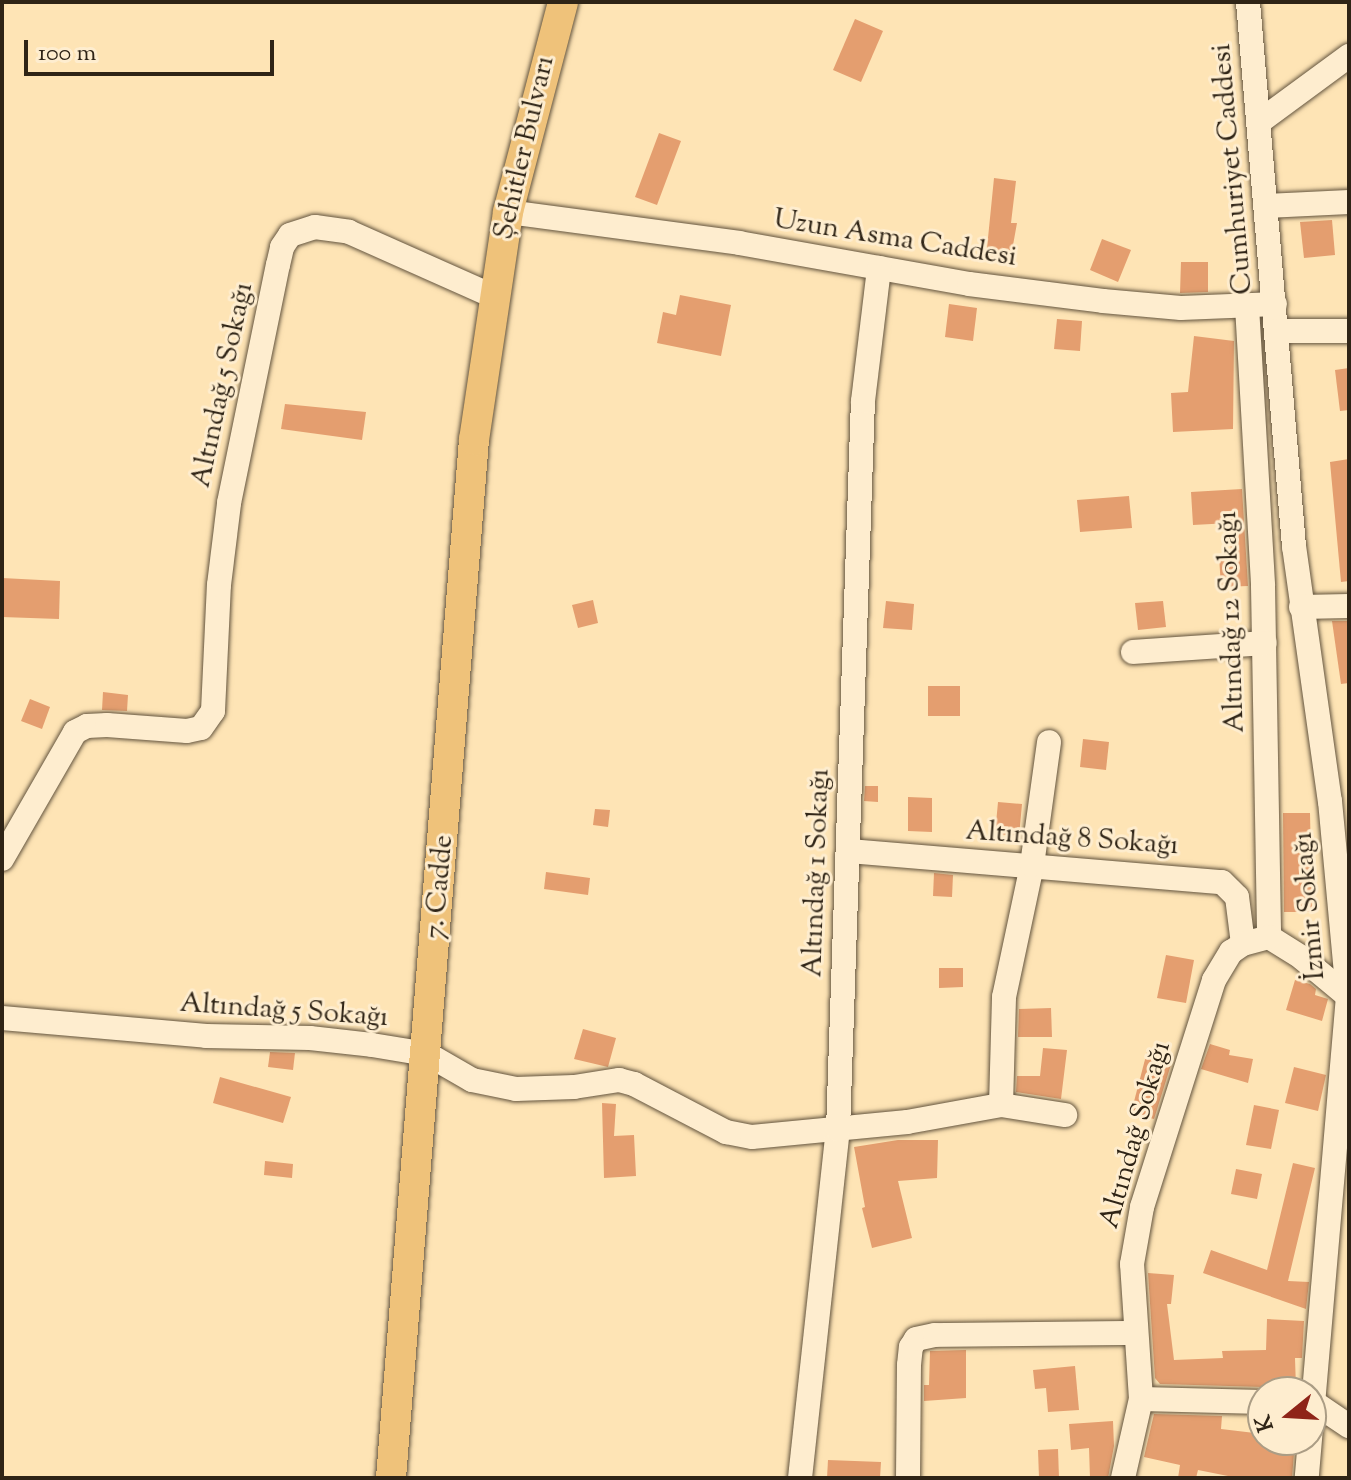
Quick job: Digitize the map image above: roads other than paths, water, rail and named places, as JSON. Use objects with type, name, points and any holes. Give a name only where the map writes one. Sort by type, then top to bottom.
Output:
[{"type":"main road","name":"Şehitler Bulvarı","points":[[493,296],[508,212],[563,2]]},
{"type":"main road","name":"7. Cadde","points":[[391,1478],[474,440],[493,296]]},
{"type":"street","name":"Cumhuriyet Caddesi","points":[[1248,2],[1277,331]]},
{"type":"street","points":[[1259,122],[1349,56]]},
{"type":"street","points":[[1266,206],[1349,202]]},
{"type":"street","name":"Uzun Asma Caddesi","points":[[508,212],[739,243],[969,284],[1103,301],[1181,308],[1275,304]]},
{"type":"street","name":"Altındağ 5 Sokağı","points":[[2,859],[75,732],[87,726],[107,725],[187,731],[201,728],[213,711],[219,585],[229,503],[282,247],[290,235],[315,227],[340,229],[493,296]]},
{"type":"street","name":"Altındağ 1 Sokağı","points":[[800,1478],[838,1130],[863,401],[879,268]]},
{"type":"street","name":"Altındağ 12 Sokağı","points":[[1247,306],[1265,643],[1269,937]]},
{"type":"street","points":[[1277,331],[1349,331]]},
{"type":"street","name":"İzmir Sokağı","points":[[1277,331],[1301,607],[1339,800],[1349,997],[1316,1376]]},
{"type":"street","points":[[1301,607],[1349,606]]},
{"type":"street","points":[[1133,652],[1265,643]]},
{"type":"street","points":[[1001,1105],[1004,997],[1032,865],[1049,742]]},
{"type":"street","name":"Altındağ 8 Sokağı","points":[[849,851],[1222,882],[1231,888],[1241,910],[1243,944]]},
{"type":"street","points":[[1243,944],[1269,937],[1287,947],[1349,997]]},
{"type":"street","name":"Altındağ Sokağı","points":[[1123,1478],[1141,1399],[1132,1264],[1142,1207],[1205,1002],[1223,964],[1243,944]]},
{"type":"street","name":"Altındağ 5 Sokağı","points":[[2,1018],[206,1036],[310,1038],[427,1054],[472,1080],[516,1089],[559,1088],[619,1080],[634,1084],[739,1135],[770,1137],[838,1130],[1001,1105],[1065,1115]]},
{"type":"street","points":[[908,1478],[909,1365],[911,1347],[916,1339],[935,1335],[1136,1333]]},
{"type":"street","points":[[1141,1399],[1247,1402]]},
{"type":"street","points":[[1327,1405],[1349,1407]]},
{"type":"street","points":[[1327,1412],[1349,1426]]},
{"type":"street","name":"İzmir Sokağı","points":[[1307,1478],[1309,1456]]}]
